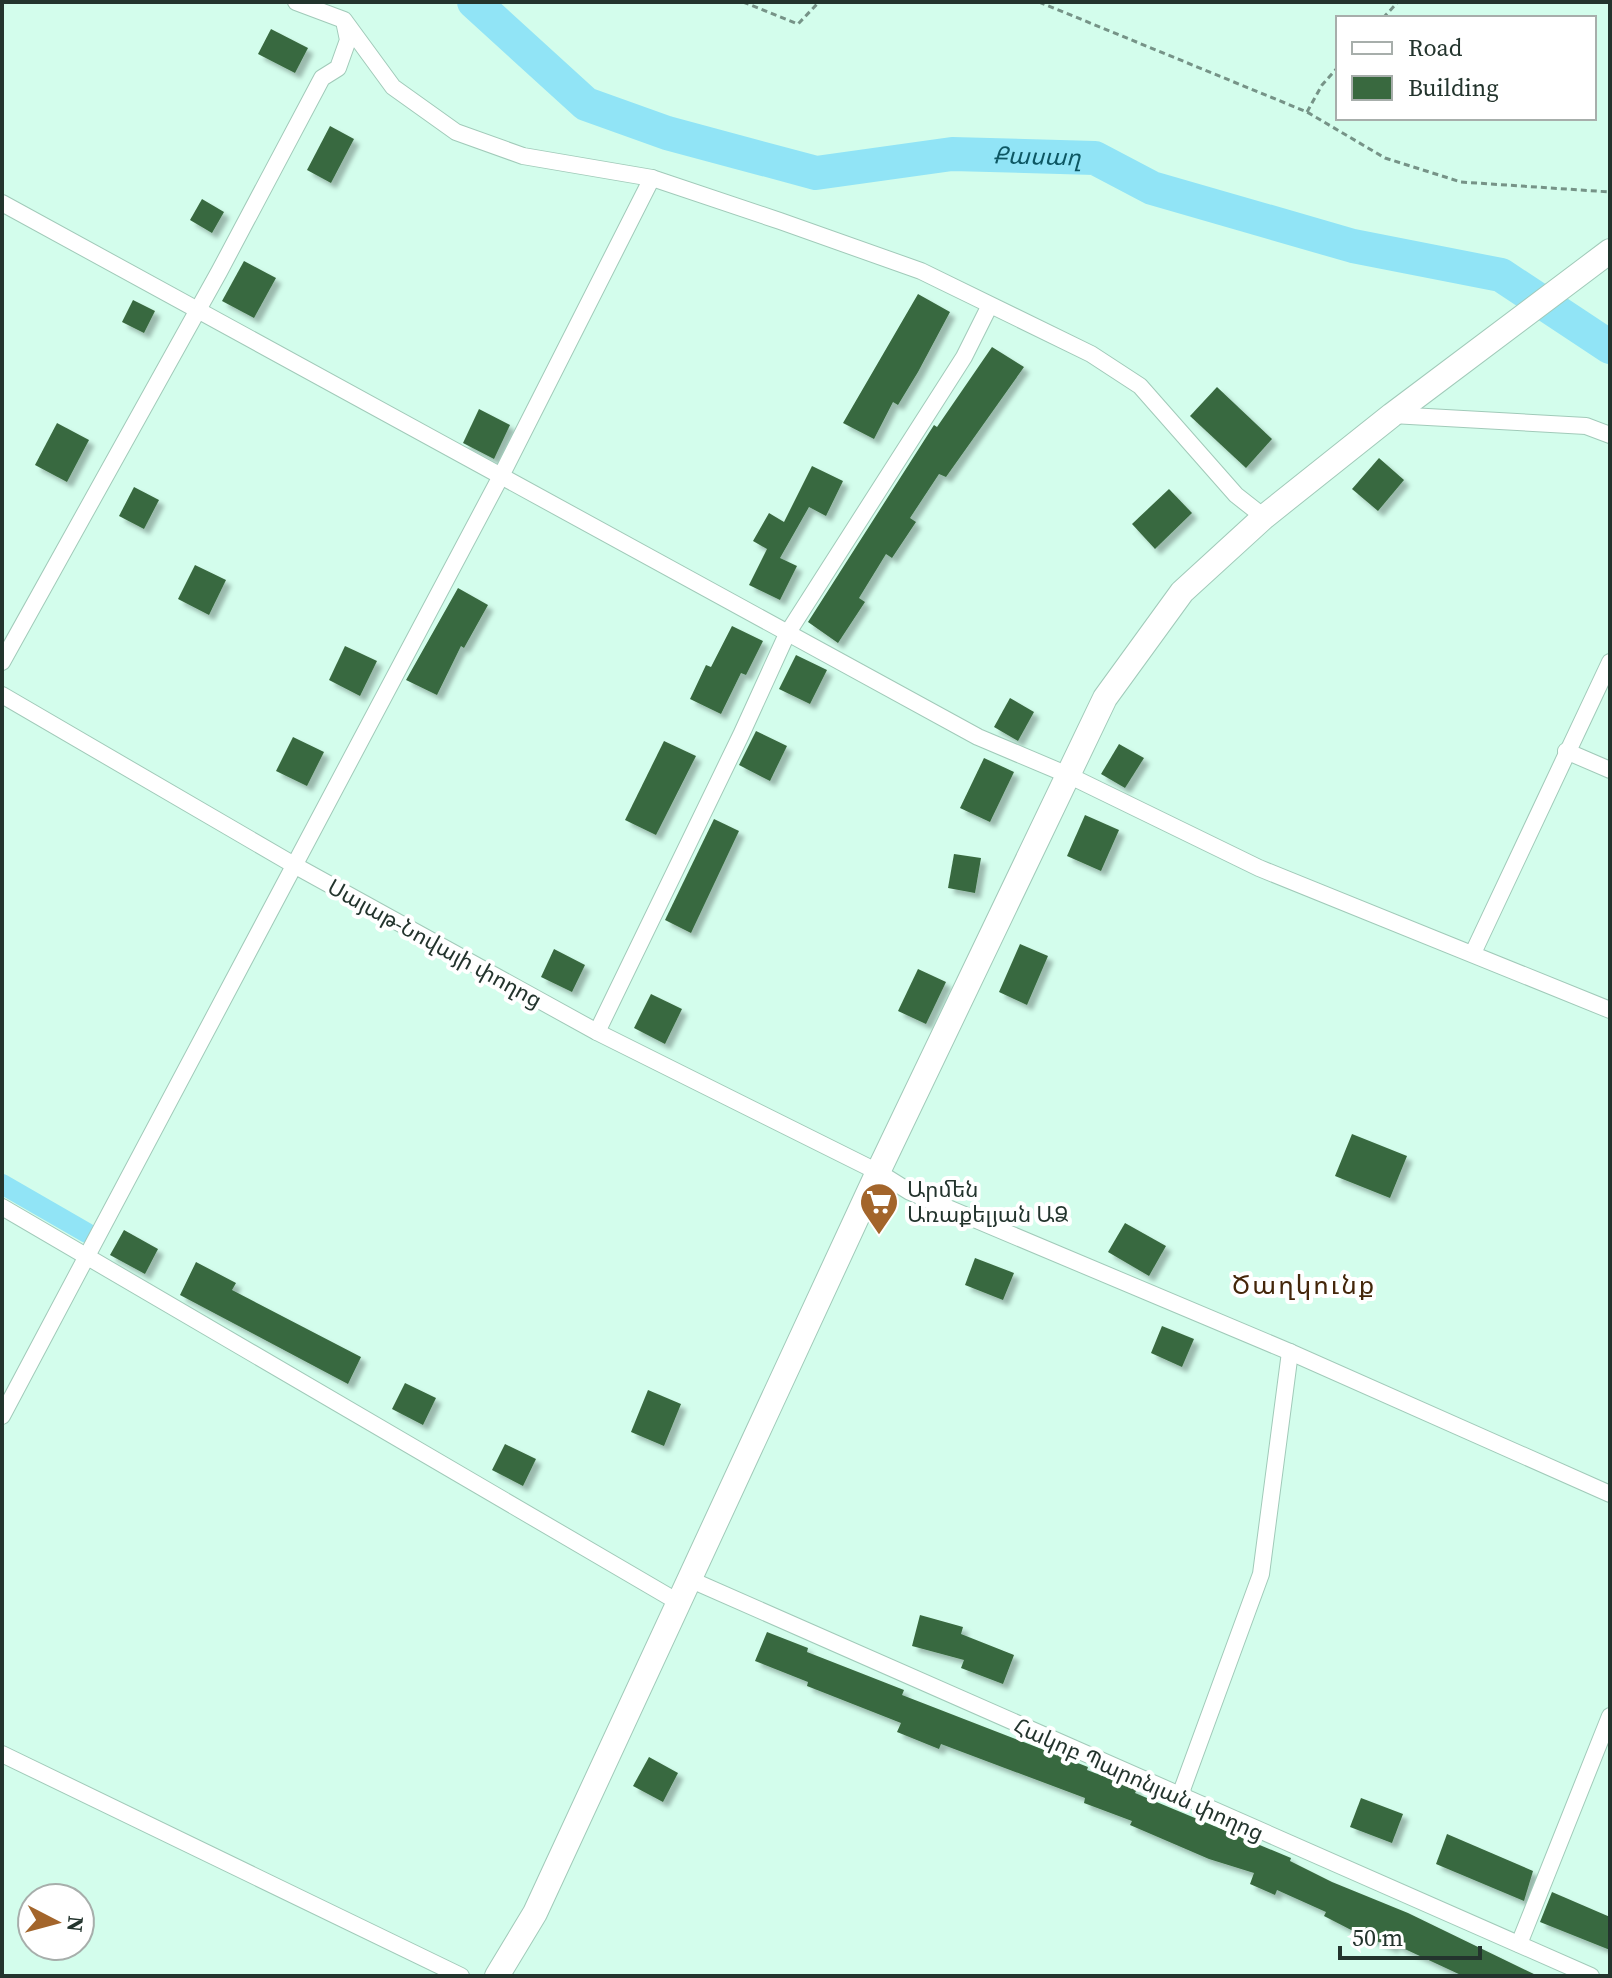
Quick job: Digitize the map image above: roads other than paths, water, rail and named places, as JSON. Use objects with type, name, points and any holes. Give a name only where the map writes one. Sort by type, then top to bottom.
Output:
[{"type":"main road","points":[[497,1976],[535,1913],[878,1172],[1105,698],[1182,592],[1264,517],[1460,362],[1610,251]]},
{"type":"street","points":[[296,2],[344,20],[393,87],[456,132],[523,156],[652,178],[921,271],[989,307],[1091,354],[1140,386],[1236,495],[1264,517]]},
{"type":"street","points":[[2,662],[219,272],[322,78],[338,68],[348,40],[344,20]]},
{"type":"street","points":[[2,1416],[501,476],[652,178]]},
{"type":"street","points":[[2,203],[978,737],[1068,775],[1259,868],[1610,1010]]},
{"type":"street","points":[[597,1032],[787,634],[964,357],[989,307]]},
{"type":"street","points":[[1392,415],[1586,426],[1610,435]]},
{"type":"street","points":[[1473,953],[1610,662]]},
{"type":"street","name":"Սայաթ-Նովայի փողոց","points":[[2,695],[294,865],[597,1032],[878,1172],[910,1192],[1290,1352],[1610,1494]]},
{"type":"street","points":[[1566,751],[1610,770]]},
{"type":"street","points":[[2,1207],[678,1602]]},
{"type":"street","points":[[1179,1798],[1261,1574],[1290,1352]]},
{"type":"street","name":"Հակոբ Պարոնյան փողոց","points":[[689,1579],[1179,1798],[1591,1976]]},
{"type":"street","points":[[1519,1944],[1610,1716]]},
{"type":"street","points":[[2,1754],[461,1976]]},
{"type":"waterway","name":"Քասաղ","points":[[474,2],[586,104],[667,133],[816,173],[952,154],[1095,158],[1152,188],[1353,246],[1501,275],[1610,347]]},
{"type":"waterway","points":[[2,1184],[87,1233]]},
{"type":"place","name":"Արմեն Առաքելյան ԱՁ","points":[[879,1236]]},
{"type":"district","name":"Ծաղկունք","points":[[1304,1285]]}]
